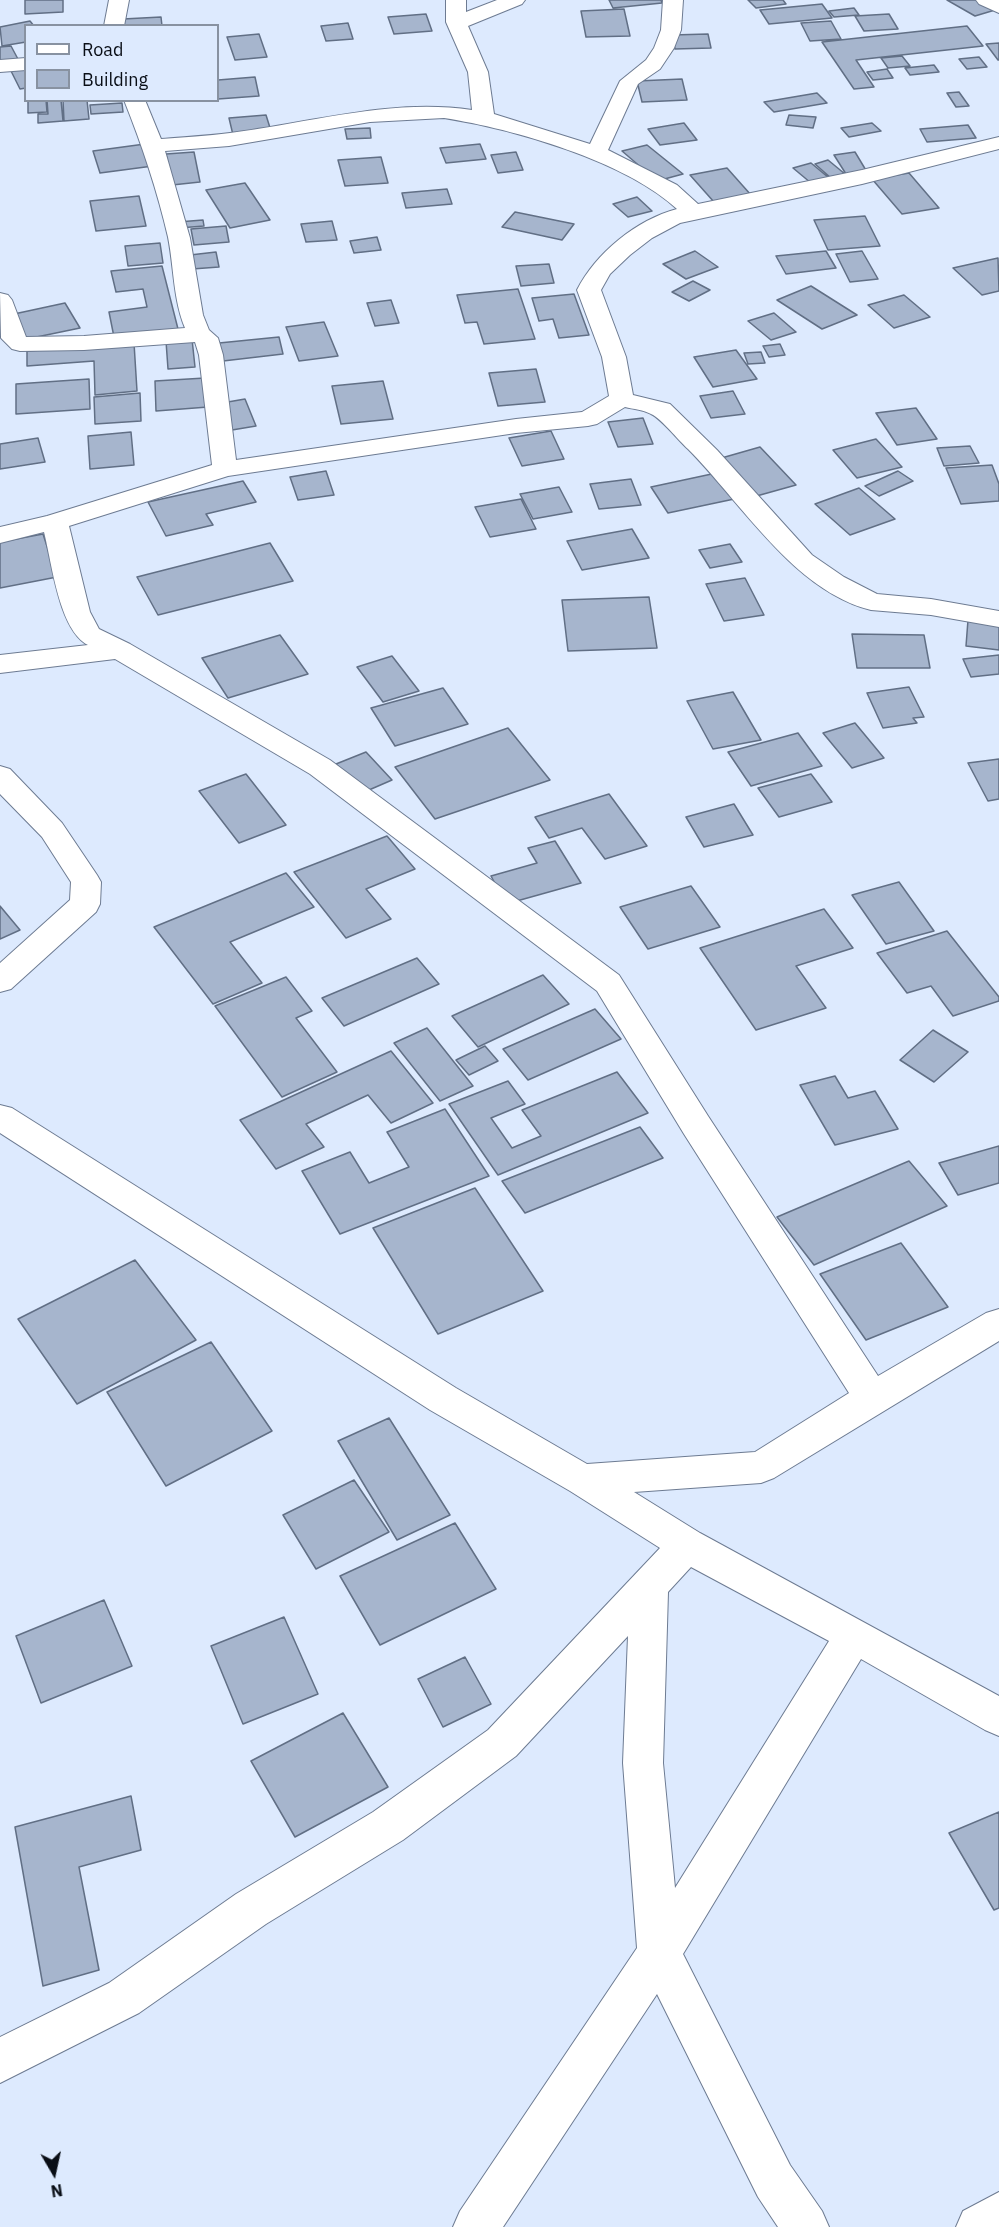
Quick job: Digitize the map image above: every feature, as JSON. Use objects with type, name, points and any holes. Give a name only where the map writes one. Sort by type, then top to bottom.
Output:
[{"type":"street","points":[[114,24],[119,0]]},
{"type":"street","points":[[456,0],[457,23],[478,72],[484,118]]},
{"type":"street","points":[[457,23],[515,0]]},
{"type":"street","points":[[596,153],[631,79],[645,71],[660,56],[670,35],[674,18],[673,0]]},
{"type":"street","points":[[986,0],[999,7]]},
{"type":"street","points":[[0,66],[24,64]]},
{"type":"street","points":[[135,102],[167,189],[179,238],[192,315],[199,334]]},
{"type":"street","points":[[153,146],[229,140],[370,116],[444,112],[484,118],[596,153],[618,162],[669,190],[693,212]]},
{"type":"street","points":[[621,399],[621,381],[605,325],[597,313],[589,290],[592,281],[629,243],[667,220],[693,212],[862,177],[988,146],[999,167]]},
{"type":"street","points":[[0,300],[9,319],[6,341],[20,344],[67,344],[199,334],[206,338],[211,355],[225,470]]},
{"type":"street","points":[[0,535],[56,522],[225,470],[516,426],[588,419],[621,399],[661,409],[716,464],[803,561],[835,583],[871,602],[931,607],[999,619]]},
{"type":"street","points":[[0,678],[29,659],[63,625],[56,522]]},
{"type":"street","points":[[63,625],[120,650],[320,766],[530,926],[609,982],[696,1125],[872,1398]]},
{"type":"street","points":[[0,664],[120,650]]},
{"type":"street","points":[[0,776],[52,830],[86,882],[85,904],[0,981]]},
{"type":"street","points":[[0,1118],[443,1399],[583,1480],[687,1545],[854,1635],[999,1717]]},
{"type":"street","points":[[583,1480],[761,1467],[999,1323]]},
{"type":"street","points":[[0,2061],[124,1998],[251,1909],[388,1826],[502,1743],[687,1545]]},
{"type":"street","points":[[649,1586],[643,1763],[659,1953],[774,2181],[806,2227]]},
{"type":"street","points":[[476,2227],[659,1953],[854,1635]]},
{"type":"street","points":[[979,2227],[999,2215]]},
{"type":"building","points":[[25,0],[63,0],[63,12],[25,14]]},
{"type":"building","points":[[609,0],[661,0],[662,3],[613,8]]},
{"type":"building","points":[[748,0],[783,0],[786,4],[756,8]]},
{"type":"building","points":[[947,0],[978,0],[995,10],[975,16]]},
{"type":"building","points":[[822,4],[832,18],[769,24],[760,10]]},
{"type":"building","points":[[854,8],[859,15],[834,17],[829,11]]},
{"type":"building","points":[[624,9],[630,36],[586,37],[581,11]]},
{"type":"building","points":[[426,14],[432,31],[394,34],[388,17]]},
{"type":"building","points":[[889,14],[898,29],[864,31],[855,16]]},
{"type":"building","points":[[161,17],[162,24],[123,24],[123,19]]},
{"type":"building","points":[[30,21],[32,24],[24,24],[24,42],[2,46],[0,27]]},
{"type":"building","points":[[831,21],[841,39],[810,41],[801,23]]},
{"type":"building","points":[[348,23],[353,39],[326,41],[321,26]]},
{"type":"building","points":[[967,26],[983,46],[856,60],[874,87],[854,89],[822,42]]},
{"type":"building","points":[[259,34],[267,57],[235,60],[227,37]]},
{"type":"building","points":[[708,34],[711,48],[675,49],[672,35]]},
{"type":"building","points":[[999,43],[999,60],[998,60],[986,44]]},
{"type":"building","points":[[11,46],[19,61],[0,64],[0,47]]},
{"type":"building","points":[[902,56],[910,66],[888,68],[881,58]]},
{"type":"building","points":[[979,57],[987,67],[967,69],[959,59]]},
{"type":"building","points":[[934,65],[939,72],[910,75],[905,68]]},
{"type":"building","points":[[24,67],[24,88],[20,89],[10,69]]},
{"type":"building","points":[[887,69],[893,78],[873,80],[867,72]]},
{"type":"building","points":[[255,77],[259,96],[219,99],[219,80]]},
{"type":"building","points":[[682,79],[687,100],[642,102],[637,81]]},
{"type":"building","points":[[959,92],[969,106],[956,107],[947,93]]},
{"type":"building","points":[[817,93],[827,103],[774,112],[764,102]]},
{"type":"building","points":[[28,102],[46,102],[47,112],[28,113]]},
{"type":"building","points":[[47,102],[61,102],[63,121],[38,123],[38,114],[48,114]]},
{"type":"building","points":[[63,102],[87,102],[89,119],[64,121]]},
{"type":"building","points":[[122,103],[123,112],[91,114],[90,105]]},
{"type":"building","points":[[266,115],[271,131],[233,135],[229,118]]},
{"type":"building","points":[[789,115],[816,117],[813,128],[786,125]]},
{"type":"building","points":[[684,123],[697,140],[660,145],[648,129]]},
{"type":"building","points":[[872,123],[881,131],[849,137],[841,128]]},
{"type":"building","points":[[968,125],[976,138],[927,142],[920,129]]},
{"type":"building","points":[[370,128],[371,138],[347,139],[345,129]]},
{"type":"building","points":[[145,144],[153,166],[100,173],[93,151]]},
{"type":"building","points":[[480,144],[486,159],[446,163],[440,148]]},
{"type":"building","points":[[647,145],[683,174],[657,181],[622,151]]},
{"type":"building","points":[[194,152],[200,182],[172,185],[166,154]]},
{"type":"building","points":[[516,152],[523,170],[498,173],[491,155]]},
{"type":"building","points":[[855,152],[867,172],[846,174],[834,155]]},
{"type":"building","points":[[381,157],[388,183],[345,186],[338,160]]},
{"type":"building","points":[[828,160],[845,174],[831,178],[815,164]]},
{"type":"building","points":[[811,163],[829,178],[811,183],[793,168]]},
{"type":"building","points":[[727,168],[751,195],[714,202],[690,175]]},
{"type":"building","points":[[909,173],[939,208],[902,214],[872,179]]},
{"type":"building","points":[[245,183],[270,220],[230,228],[206,190]]},
{"type":"building","points":[[447,189],[452,204],[406,208],[402,193]]},
{"type":"building","points":[[139,196],[146,226],[96,231],[90,201]]},
{"type":"building","points":[[637,197],[652,211],[628,217],[613,204]]},
{"type":"building","points":[[515,212],[574,224],[562,240],[502,227]]},
{"type":"building","points":[[865,216],[880,246],[828,250],[814,220]]},
{"type":"building","points":[[203,220],[204,226],[179,228],[178,222]]},
{"type":"building","points":[[332,221],[337,240],[306,242],[301,224]]},
{"type":"building","points":[[226,226],[229,242],[194,245],[191,229]]},
{"type":"building","points":[[377,237],[381,250],[354,253],[350,241]]},
{"type":"building","points":[[160,243],[163,263],[128,266],[125,246]]},
{"type":"building","points":[[695,251],[718,267],[686,279],[663,264]]},
{"type":"building","points":[[826,251],[836,268],[786,274],[776,256]]},
{"type":"building","points":[[862,251],[878,279],[850,282],[836,254]]},
{"type":"building","points":[[216,252],[219,267],[192,269],[190,255]]},
{"type":"building","points":[[998,258],[999,291],[982,295],[953,268]]},
{"type":"building","points":[[549,264],[554,283],[521,286],[516,266]]},
{"type":"building","points":[[162,266],[178,329],[114,337],[109,312],[147,307],[143,289],[116,292],[111,271]]},
{"type":"building","points":[[693,281],[710,290],[689,301],[672,292]]},
{"type":"building","points":[[811,286],[857,315],[822,329],[777,300]]},
{"type":"building","points":[[518,289],[535,339],[484,344],[477,322],[465,323],[457,295]]},
{"type":"building","points":[[574,294],[589,335],[559,338],[553,319],[539,321],[532,298]]},
{"type":"building","points":[[904,295],[930,317],[894,328],[868,305]]},
{"type":"building","points":[[391,300],[399,323],[375,326],[367,303]]},
{"type":"building","points":[[65,303],[80,328],[27,339],[14,314]]},
{"type":"building","points":[[774,313],[796,332],[771,340],[748,321]]},
{"type":"building","points":[[324,322],[338,356],[299,361],[286,327]]},
{"type":"building","points":[[279,337],[283,354],[223,361],[219,343]]},
{"type":"building","points":[[192,339],[195,367],[168,369],[166,341]]},
{"type":"building","points":[[134,343],[137,391],[95,395],[94,361],[27,366],[27,351]]},
{"type":"building","points":[[780,344],[785,355],[769,357],[763,346]]},
{"type":"building","points":[[736,350],[757,379],[713,387],[694,357]]},
{"type":"building","points":[[761,352],[765,363],[748,364],[744,353]]},
{"type":"building","points":[[536,369],[545,402],[498,406],[489,373]]},
{"type":"building","points":[[205,378],[208,407],[156,411],[155,381]]},
{"type":"building","points":[[89,379],[90,409],[16,414],[16,384]]},
{"type":"building","points":[[383,381],[393,419],[341,424],[332,386]]},
{"type":"building","points":[[733,391],[745,414],[711,418],[700,396]]},
{"type":"building","points":[[140,393],[141,421],[95,424],[94,397]]},
{"type":"building","points":[[245,399],[256,426],[232,430],[222,403]]},
{"type":"building","points":[[916,408],[937,439],[897,445],[876,413]]},
{"type":"building","points":[[643,418],[653,444],[618,447],[608,422]]},
{"type":"building","points":[[551,431],[564,459],[522,466],[509,438]]},
{"type":"building","points":[[131,432],[134,465],[90,469],[88,436]]},
{"type":"building","points":[[38,438],[45,462],[0,469],[0,444]]},
{"type":"building","points":[[876,439],[902,467],[857,478],[833,450]]},
{"type":"building","points":[[970,446],[979,463],[944,466],[937,448]]},
{"type":"building","points":[[760,447],[796,485],[753,497],[718,459]]},
{"type":"building","points":[[992,465],[999,484],[999,501],[961,504],[946,468]]},
{"type":"building","points":[[326,471],[334,495],[298,500],[290,477]]},
{"type":"building","points":[[898,471],[913,481],[879,496],[865,486]]},
{"type":"building","points":[[721,472],[739,498],[668,513],[651,487]]},
{"type":"building","points":[[631,479],[641,505],[599,509],[590,484]]},
{"type":"building","points":[[243,481],[256,502],[206,514],[213,525],[166,536],[148,502]]},
{"type":"building","points":[[559,487],[572,512],[533,519],[520,494]]},
{"type":"building","points":[[859,488],[895,519],[850,535],[815,504]]},
{"type":"building","points":[[521,499],[536,529],[490,537],[475,507]]},
{"type":"building","points":[[632,529],[649,558],[582,570],[567,541]]},
{"type":"building","points":[[43,534],[57,577],[0,588],[0,542]]},
{"type":"building","points":[[270,543],[293,581],[158,615],[137,577]]},
{"type":"building","points":[[730,544],[742,562],[710,568],[699,550]]},
{"type":"building","points":[[745,578],[764,615],[724,621],[706,584]]},
{"type":"building","points":[[649,597],[657,648],[568,651],[562,600]]},
{"type":"building","points":[[968,620],[999,623],[999,650],[966,646]]},
{"type":"building","points":[[852,634],[924,635],[930,668],[857,668]]},
{"type":"building","points":[[280,635],[308,674],[228,698],[202,658]]},
{"type":"building","points":[[999,655],[999,674],[971,677],[963,659]]},
{"type":"building","points":[[392,656],[419,691],[383,702],[357,667]]},
{"type":"building","points":[[909,687],[924,717],[913,718],[917,723],[883,728],[867,693]]},
{"type":"building","points":[[443,688],[468,724],[395,746],[371,708]]},
{"type":"building","points":[[733,692],[761,740],[713,749],[687,701]]},
{"type":"building","points":[[855,723],[884,758],[852,768],[823,733]]},
{"type":"building","points":[[508,728],[550,780],[435,819],[395,767]]},
{"type":"building","points":[[798,733],[822,766],[751,786],[728,752]]},
{"type":"building","points":[[366,752],[392,780],[362,793],[336,764]]},
{"type":"building","points":[[999,759],[999,799],[988,801],[968,763]]},
{"type":"building","points":[[246,774],[286,825],[239,843],[199,791]]},
{"type":"building","points":[[811,774],[832,802],[779,817],[758,788]]},
{"type":"building","points":[[609,794],[647,846],[605,859],[582,828],[549,838],[535,817]]},
{"type":"building","points":[[734,804],[753,835],[704,847],[686,817]]},
{"type":"building","points":[[387,836],[415,869],[366,889],[391,919],[346,938],[294,872]]},
{"type":"building","points":[[555,841],[581,883],[506,904],[491,876],[537,863],[528,848]]},
{"type":"building","points":[[286,873],[314,907],[230,942],[262,983],[213,1004],[154,927]]},
{"type":"building","points":[[899,882],[934,931],[886,944],[852,895]]},
{"type":"building","points":[[691,886],[720,927],[648,949],[620,907]]},
{"type":"building","points":[[0,906],[20,930],[0,939]]},
{"type":"building","points":[[824,909],[853,948],[796,966],[826,1008],[756,1030],[700,948]]},
{"type":"building","points":[[947,931],[999,997],[999,1001],[953,1016],[931,986],[907,993],[877,953]]},
{"type":"building","points":[[417,958],[439,984],[344,1026],[322,998]]},
{"type":"building","points":[[543,975],[569,1004],[478,1047],[452,1016]]},
{"type":"building","points":[[286,977],[312,1011],[296,1018],[337,1072],[282,1097],[215,1006]]},
{"type":"building","points":[[595,1009],[621,1039],[528,1080],[503,1049]]},
{"type":"building","points":[[427,1028],[473,1086],[440,1101],[394,1043]]},
{"type":"building","points":[[933,1030],[968,1052],[934,1082],[900,1060]]},
{"type":"building","points":[[485,1046],[498,1061],[469,1075],[456,1060]]},
{"type":"building","points":[[391,1051],[433,1103],[391,1123],[368,1095],[306,1124],[324,1147],[276,1169],[240,1120]]},
{"type":"building","points":[[617,1072],[648,1113],[498,1175],[449,1104],[508,1081],[525,1104],[491,1118],[512,1148],[541,1136],[522,1110]]},
{"type":"building","points":[[835,1076],[848,1098],[875,1091],[898,1129],[835,1145],[800,1085]]},
{"type":"building","points":[[445,1109],[489,1176],[340,1234],[302,1171],[350,1152],[369,1183],[409,1167],[387,1132]]},
{"type":"building","points":[[640,1127],[663,1158],[525,1213],[502,1181]]},
{"type":"building","points":[[999,1146],[999,1183],[958,1195],[939,1163]]},
{"type":"building","points":[[909,1161],[947,1206],[814,1265],[777,1217]]},
{"type":"building","points":[[475,1188],[543,1291],[438,1334],[373,1228]]},
{"type":"building","points":[[901,1243],[948,1307],[866,1340],[820,1274]]},
{"type":"building","points":[[135,1260],[196,1340],[77,1404],[18,1319]]},
{"type":"building","points":[[211,1342],[272,1431],[166,1486],[107,1392]]},
{"type":"building","points":[[389,1418],[450,1515],[397,1540],[338,1441]]},
{"type":"building","points":[[354,1480],[389,1532],[316,1569],[283,1515]]},
{"type":"building","points":[[455,1523],[496,1589],[380,1645],[340,1576]]},
{"type":"building","points":[[104,1600],[132,1666],[41,1703],[16,1636]]},
{"type":"building","points":[[284,1617],[318,1694],[243,1724],[211,1646]]},
{"type":"building","points":[[465,1657],[491,1704],[443,1727],[418,1679]]},
{"type":"building","points":[[343,1713],[388,1787],[295,1837],[251,1761]]},
{"type":"building","points":[[131,1796],[141,1850],[79,1867],[99,1970],[43,1986],[15,1827]]},
{"type":"building","points":[[999,1812],[999,1908],[994,1910],[949,1833]]}]
